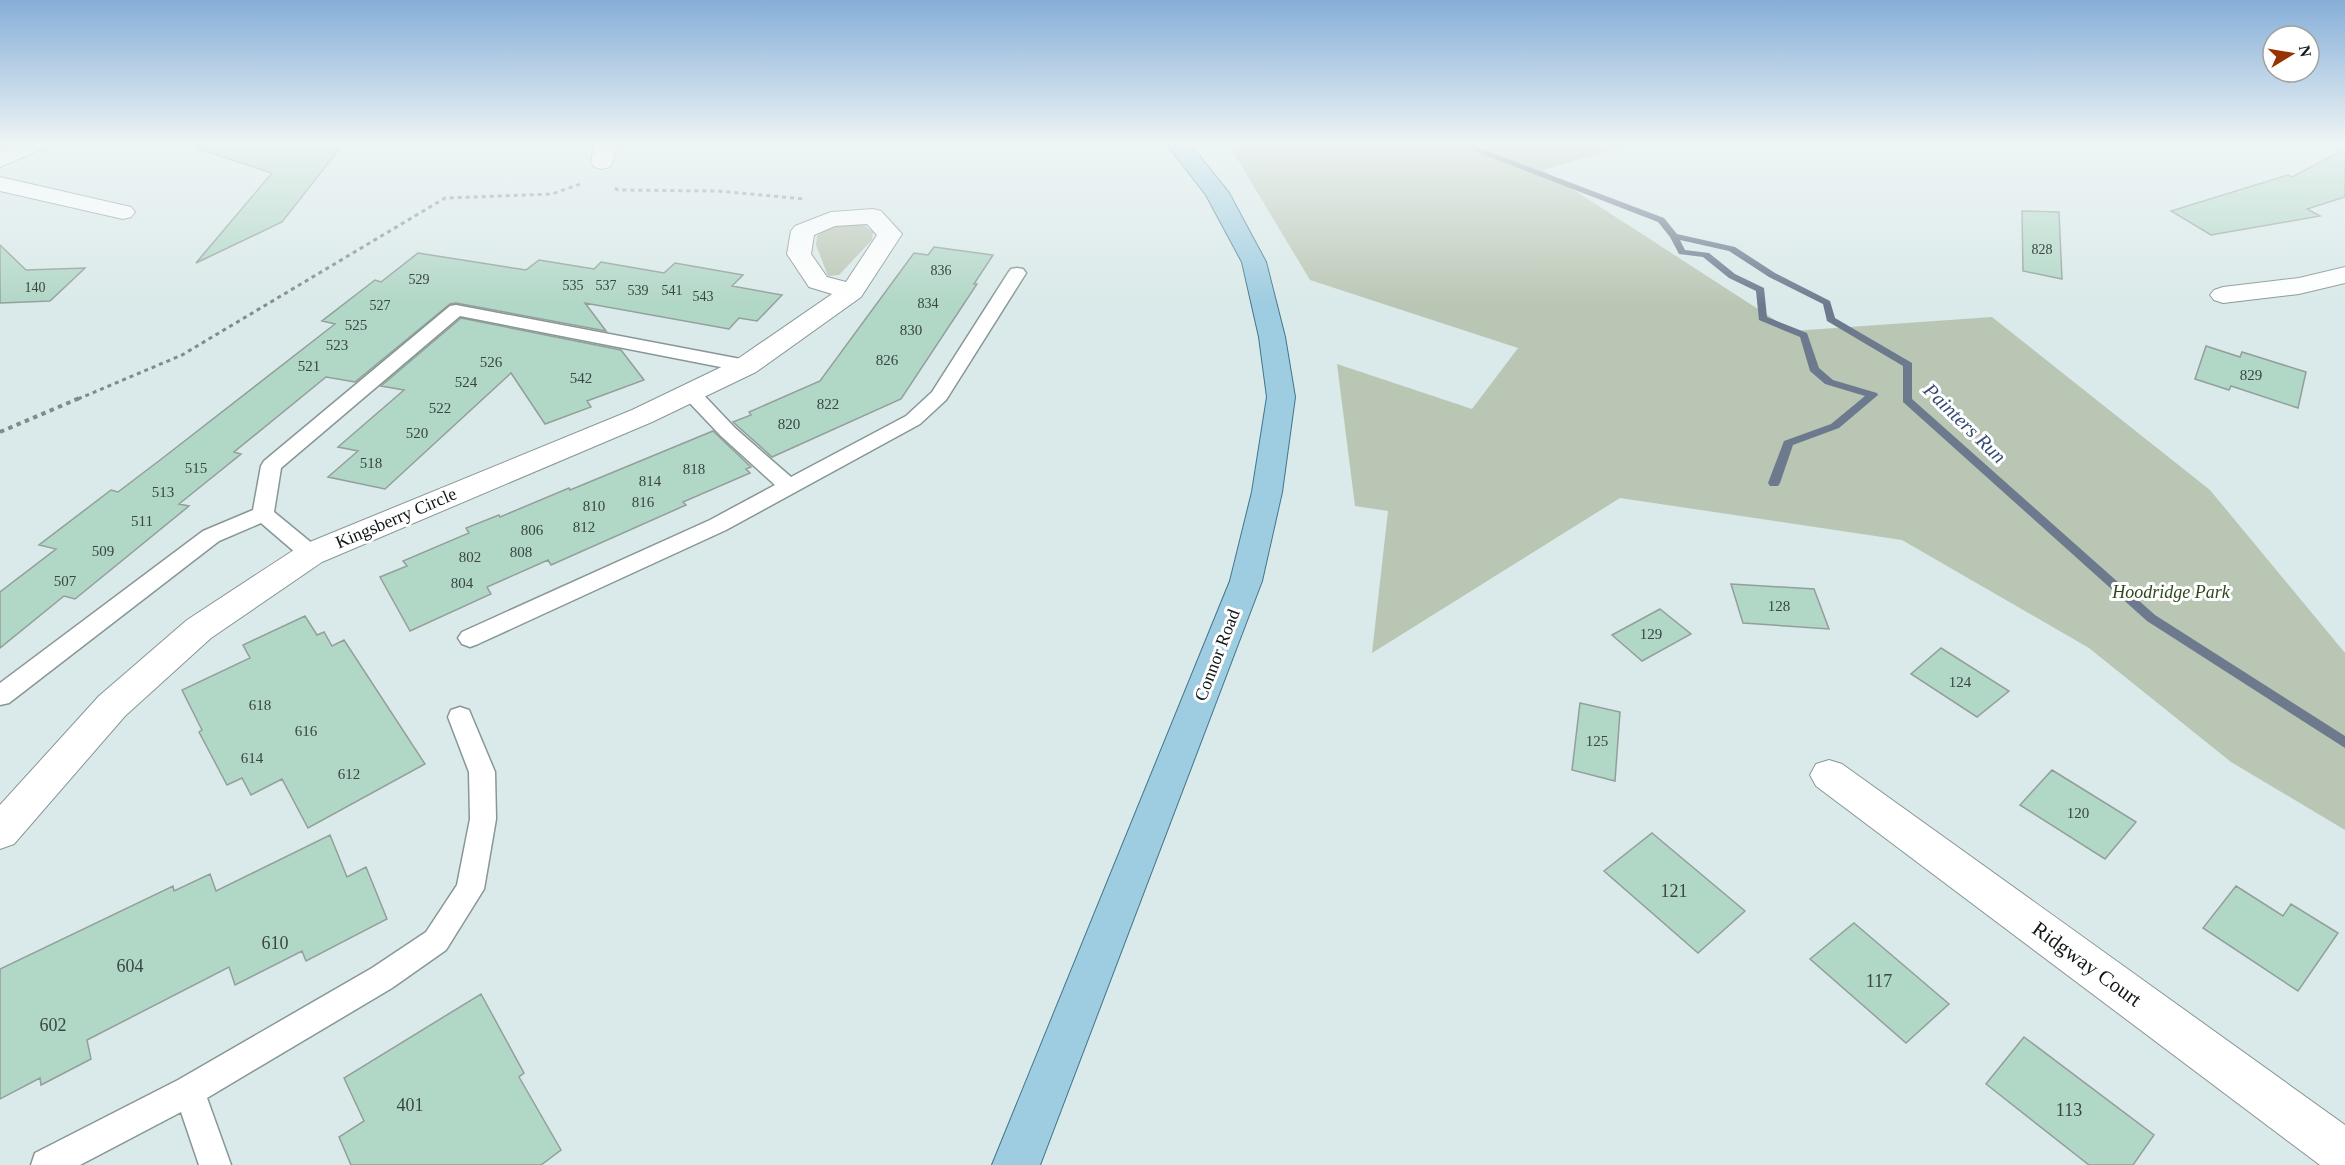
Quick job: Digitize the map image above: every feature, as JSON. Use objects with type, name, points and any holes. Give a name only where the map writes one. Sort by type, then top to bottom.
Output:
[{"type":"main road","name":"Connor Road","points":[[1016,1165],[1246,581],[1267,492],[1281,397],[1272,337],[1254,262],[1219,196]]},
{"type":"street","points":[[54,196],[123,212]]},
{"type":"street","name":"Kingsberry Circle","points":[[0,832],[112,706],[199,629],[311,554],[642,416],[746,366],[852,292],[890,234],[873,216],[831,219],[803,231],[799,254],[818,282],[852,292]]},
{"type":"street","points":[[2223,295],[2299,286],[2345,275]]},
{"type":"street","name":"Ridgway Court","points":[[1829,775],[2345,1154]]},
{"type":"lane","points":[[470,638],[718,525],[913,420],[939,396],[1017,273]]},
{"type":"lane","points":[[263,514],[271,466],[456,310],[746,366]]},
{"type":"lane","points":[[691,393],[728,432],[790,487]]},
{"type":"lane","points":[[263,514],[311,554]]},
{"type":"lane","points":[[0,696],[211,536],[263,514]]},
{"type":"lane","points":[[48,1165],[189,1091],[382,978],[436,941],[470,889],[483,819],[482,772],[460,717]]},
{"type":"lane","points":[[189,1091],[215,1165]]},
{"type":"path","points":[[0,432],[182,355],[445,198],[489,196]]},
{"type":"path","points":[[783,196],[803,198],[831,219]]},
{"type":"green space","name":"Hoodridge Park","points":[[1260,196],[1584,196],[1792,331],[1992,317],[2210,490],[2345,653],[2345,830],[2231,762],[2089,648],[1902,540],[1620,498],[1372,653],[1388,511],[1355,506],[1337,364],[1472,409],[1518,348],[1310,280]]},
{"type":"green space","points":[[850,223],[865,226],[873,232],[872,240],[839,275],[828,276],[816,245],[817,236],[832,227]]},
{"type":"building","points":[[252,196],[302,196],[282,222],[196,263]]},
{"type":"building","points":[[2219,196],[2345,196],[2307,209],[2320,216],[2211,235],[2171,211]]},
{"type":"building","points":[[2022,211],[2059,212],[2062,279],[2023,271]]},
{"type":"building","points":[[0,245],[26,270],[85,268],[50,301],[0,303]]},
{"type":"building","points":[[934,247],[993,255],[974,284],[977,284],[901,399],[772,457],[733,422],[751,415],[749,412],[820,381],[914,253],[928,255]]},
{"type":"building","points":[[418,253],[526,270],[539,260],[594,269],[601,262],[664,273],[675,263],[743,275],[732,286],[782,295],[757,321],[739,318],[729,329],[585,303],[606,331],[456,303],[450,304],[355,382],[326,377],[234,452],[241,454],[179,504],[189,506],[75,599],[64,596],[0,648],[0,592],[56,549],[39,545],[111,490],[118,492],[164,457],[335,324],[322,321],[375,280],[381,282]]},
{"type":"building","points":[[461,318],[621,350],[644,380],[587,401],[591,407],[545,424],[511,373],[385,489],[328,477],[358,451],[338,447],[404,390],[381,386]]},
{"type":"building","points":[[2206,346],[2240,357],[2242,352],[2306,372],[2298,408],[2231,386],[2229,390],[2195,379]]},
{"type":"building","points":[[713,431],[751,467],[746,469],[750,473],[683,502],[686,505],[551,565],[548,560],[487,587],[491,594],[410,631],[380,577],[407,566],[403,561],[469,533],[466,528],[499,515],[500,517],[569,488],[570,490]]},
{"type":"building","points":[[1731,584],[1814,589],[1829,629],[1743,623]]},
{"type":"building","points":[[1660,609],[1691,634],[1642,661],[1612,635]]},
{"type":"building","points":[[305,616],[317,635],[324,632],[332,646],[344,640],[425,764],[308,828],[282,779],[251,795],[242,778],[227,785],[199,732],[202,730],[182,690],[250,658],[243,645]]},
{"type":"building","points":[[1941,648],[2009,691],[1977,717],[1911,674]]},
{"type":"building","points":[[1580,703],[1620,712],[1615,781],[1572,770]]},
{"type":"building","points":[[2052,770],[2136,822],[2105,859],[2020,805]]},
{"type":"building","points":[[1652,833],[1745,911],[1698,953],[1604,871]]},
{"type":"building","points":[[330,835],[347,877],[366,867],[387,919],[306,961],[302,951],[235,985],[229,967],[87,1040],[91,1059],[41,1085],[40,1078],[0,1099],[0,969],[173,886],[174,891],[210,874],[216,891]]},
{"type":"building","points":[[2236,886],[2283,916],[2291,904],[2338,933],[2298,991],[2203,928]]},
{"type":"building","points":[[1854,923],[1949,1004],[1906,1043],[1810,959]]},
{"type":"building","points":[[481,994],[524,1073],[519,1077],[561,1150],[541,1165],[351,1165],[339,1137],[364,1121],[344,1078]]},
{"type":"building","points":[[2024,1037],[2154,1135],[2133,1165],[2089,1165],[1986,1084]]},
{"type":"waterway","name":"Painters Run","points":[[1599,196],[1661,220],[1674,236]]},
{"type":"waterway","name":"Painters Run","points":[[1674,236],[1732,249],[1772,275],[1827,303],[1830,319],[1908,365],[1907,400],[2151,618],[2345,743]]},
{"type":"waterway","points":[[1674,236],[1682,252],[1706,255],[1732,276],[1761,290],[1762,318],[1804,335],[1814,369],[1829,382],[1873,395],[1835,426],[1788,443],[1774,483]]}]
